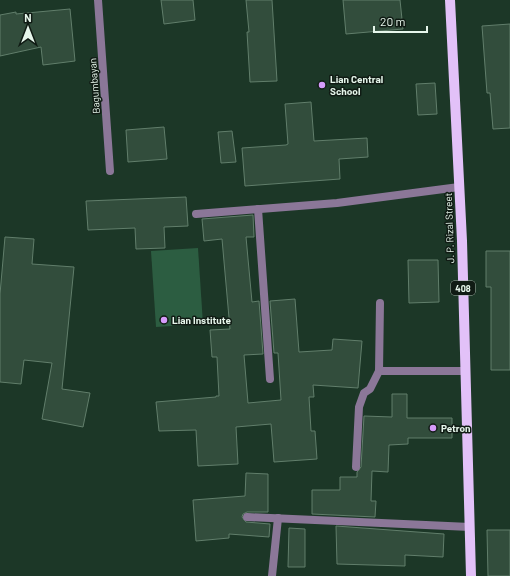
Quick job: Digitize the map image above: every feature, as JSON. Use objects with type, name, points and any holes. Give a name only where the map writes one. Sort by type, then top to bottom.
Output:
[{"type":"main road","name":"J. P. Rizal Street","points":[[450,0],[460,187],[471,576]]},
{"type":"street","name":"Bagumbayan","points":[[98,0],[110,171]]},
{"type":"street","points":[[196,214],[336,203],[460,187]]},
{"type":"street","points":[[258,209],[270,379]]},
{"type":"street","points":[[356,467],[359,407],[364,393],[370,389],[379,371],[380,303]]},
{"type":"street","points":[[379,371],[465,371]]},
{"type":"street","points":[[247,517],[470,527]]},
{"type":"street","points":[[272,576],[278,518]]},
{"type":"green space","points":[[198,248],[203,324],[156,327],[151,251]]},
{"type":"building","points":[[161,0],[193,0],[195,20],[164,24]]},
{"type":"building","points":[[246,0],[272,0],[277,81],[250,82],[247,32],[249,32]]},
{"type":"building","points":[[343,0],[400,0],[403,29],[346,34]]},
{"type":"building","points":[[70,9],[75,61],[43,65],[41,47],[0,56],[0,15],[16,12],[16,14]]},
{"type":"building","points":[[510,24],[510,128],[493,129],[490,93],[487,93],[482,26]]},
{"type":"building","points":[[435,83],[437,114],[418,115],[416,84]]},
{"type":"building","points":[[311,102],[314,141],[367,138],[368,157],[339,159],[340,179],[245,186],[242,148],[288,144],[285,104]]},
{"type":"building","points":[[164,127],[167,159],[128,162],[126,130]]},
{"type":"building","points":[[232,131],[236,162],[221,163],[218,132]]},
{"type":"building","points":[[186,197],[188,226],[164,227],[165,248],[136,249],[135,228],[88,230],[86,201]]},
{"type":"building","points":[[253,215],[254,237],[246,237],[252,302],[259,301],[263,354],[244,355],[248,403],[281,400],[278,353],[274,353],[270,301],[295,299],[299,352],[332,350],[333,339],[362,341],[358,388],[313,385],[314,397],[309,397],[311,431],[315,431],[317,459],[274,462],[271,424],[236,427],[238,464],[198,466],[196,430],[159,431],[156,402],[219,396],[217,357],[212,357],[210,330],[230,329],[222,239],[204,241],[202,219]]},
{"type":"building","points":[[5,237],[34,239],[32,264],[74,267],[62,389],[90,393],[83,427],[42,419],[52,363],[24,360],[21,384],[0,382],[0,294]]},
{"type":"building","points":[[486,251],[510,251],[510,370],[491,370],[491,287],[486,287]]},
{"type":"building","points":[[408,260],[438,260],[439,302],[409,303]]},
{"type":"building","points":[[392,394],[407,394],[407,418],[452,418],[452,438],[408,438],[408,444],[389,445],[388,472],[372,471],[371,501],[376,501],[375,517],[312,514],[312,490],[340,490],[340,477],[357,477],[357,472],[361,467],[364,416],[392,417]]},
{"type":"building","points":[[246,473],[268,474],[268,512],[247,512],[243,514],[242,517],[246,522],[270,524],[269,537],[229,534],[229,538],[196,541],[193,500],[245,496]]},
{"type":"building","points":[[336,526],[444,534],[443,557],[405,555],[405,566],[337,564]]},
{"type":"building","points":[[289,528],[305,529],[305,567],[288,567]]},
{"type":"building","points":[[487,530],[510,530],[510,576],[488,576]]},
{"type":"place","name":"Lian Central School","points":[[322,85]]},
{"type":"place","name":"Lian Institute","points":[[164,320]]},
{"type":"place","name":"Petron","points":[[433,428]]}]
